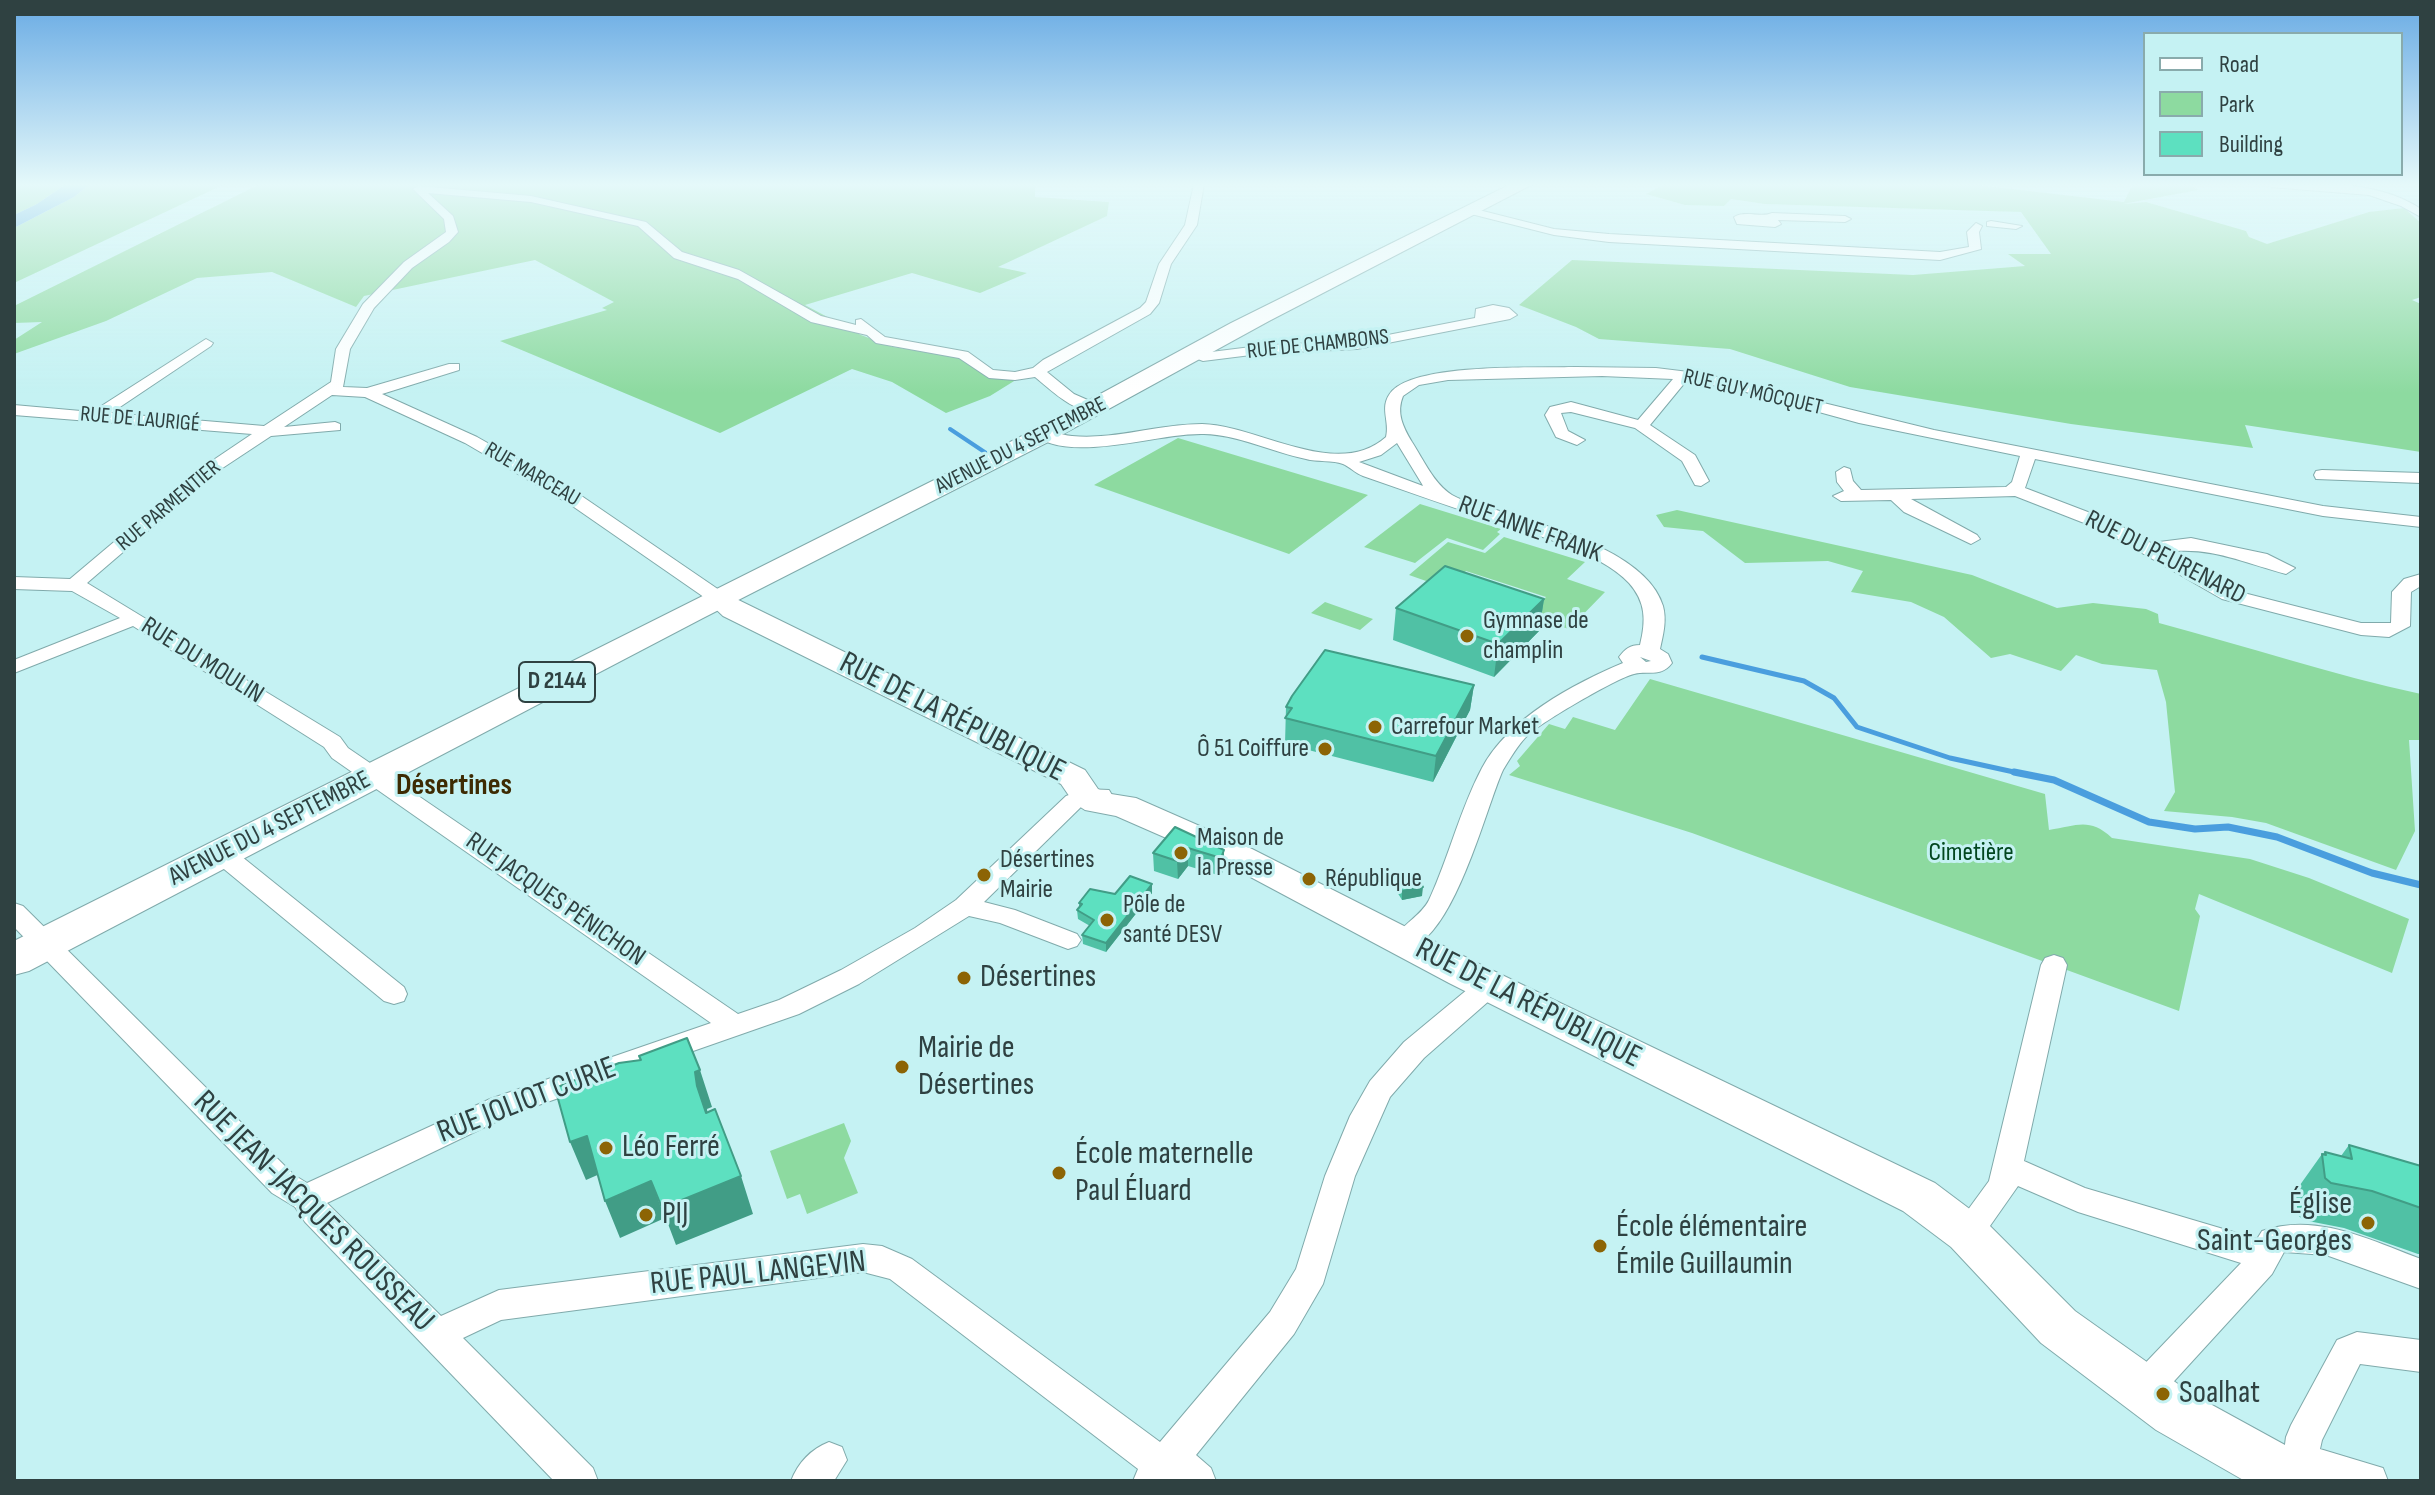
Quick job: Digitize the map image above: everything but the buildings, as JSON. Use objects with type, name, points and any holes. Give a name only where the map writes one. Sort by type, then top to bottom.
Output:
[{"type":"main road","name":"D 2144","points":[[1192,355],[1387,254]]},
{"type":"main road","name":"AVENUE DU 4 SEPTEMBRE","points":[[30,952],[728,593],[911,500],[935,491],[1047,430],[1089,415],[1192,355]]},
{"type":"street","points":[[328,390],[338,384],[343,349],[368,307],[408,265],[425,254]]},
{"type":"street","points":[[676,254],[742,276],[815,321],[870,331]]},
{"type":"street","points":[[845,316],[859,321],[881,340],[963,355],[981,369],[998,376],[1038,372],[1061,355],[1145,311],[1152,303],[1165,264],[1172,254]]},
{"type":"street","points":[[1891,254],[1961,254]]},
{"type":"street","name":"RUE DE CHAMBONS","points":[[1192,355],[1357,345],[1477,323],[1486,318]]},
{"type":"street","points":[[95,417],[206,343]]},
{"type":"street","points":[[368,393],[454,367]]},
{"type":"street","points":[[1038,372],[1089,415],[1130,438]]},
{"type":"street","name":"RUE GUY MÔCQUET","points":[[1396,428],[1391,411],[1395,397],[1409,385],[1433,378],[1616,373],[1683,376],[1768,391],[1862,419],[2319,510],[2421,522]]},
{"type":"street","points":[[1640,425],[1650,418],[1683,376]]},
{"type":"street","name":"RUE MARCEAU","points":[[328,390],[368,393],[471,440],[728,593]]},
{"type":"street","name":"RUE PARMENTIER","points":[[74,585],[209,470],[328,390]]},
{"type":"street","points":[[1577,440],[1562,434],[1553,415],[1555,410],[1571,407],[1640,425],[1682,451],[1701,481]]},
{"type":"street","name":"RUE DE LAURIGÉ","points":[[14,410],[267,430]]},
{"type":"street","points":[[267,430],[335,427]]},
{"type":"street","points":[[1047,430],[1105,441],[1204,429],[1244,434],[1321,457],[1347,459],[1380,449],[1391,441],[1396,428]]},
{"type":"street","points":[[1396,428],[1430,484],[1446,499]]},
{"type":"street","points":[[1844,472],[1849,496],[1996,495],[2015,490],[2020,484],[2029,452]]},
{"type":"street","name":"RUE ANNE FRANK","points":[[1347,459],[1369,473],[1574,543],[1617,563],[1637,580],[1649,596],[1656,614],[1643,658],[1520,731],[1493,768],[1438,908],[1405,941]]},
{"type":"street","points":[[2322,475],[2421,478]]},
{"type":"street","name":"RUE DU PEURENARD","points":[[2015,490],[2108,526],[2229,595],[2372,630],[2389,631],[2400,626],[2402,589],[2421,580]]},
{"type":"street","points":[[1896,495],[1910,508],[1971,539]]},
{"type":"street","points":[[2147,549],[2191,543],[2261,558],[2286,568]]},
{"type":"street","name":"RUE DU MOULIN","points":[[14,583],[74,585],[90,591],[332,742],[340,753],[375,774]]},
{"type":"street","name":"RUE DE LA RÉPUBLIQUE","points":[[728,593],[733,610],[1073,777],[1102,801],[1240,857],[1489,986],[1919,1197],[1967,1233],[2058,1327],[2143,1390],[2174,1412],[2299,1475]]},
{"type":"street","points":[[14,667],[134,619]]},
{"type":"street","name":"RUE JACQUES PÉNICHON","points":[[375,774],[735,1026]]},
{"type":"street","name":"RUE JOLIOT CURIE","points":[[306,1198],[500,1107],[789,1007],[850,977],[965,906],[991,896],[1077,814],[1102,801]]},
{"type":"street","points":[[222,854],[394,994]]},
{"type":"street","points":[[965,906],[1006,916],[1068,940]]},
{"type":"street","name":"RUE JEAN-JACQUES ROUSSEAU","points":[[14,912],[30,952],[283,1184],[306,1198],[316,1212],[580,1481]]},
{"type":"street","points":[[1967,1233],[2003,1186],[2054,965]]},
{"type":"street","points":[[1171,1471],[1282,1323],[1311,1274],[1340,1176],[1380,1089],[1414,1050],[1489,986]]},
{"type":"street","points":[[2008,1168],[2078,1199],[2265,1256]]},
{"type":"street","points":[[2143,1390],[2261,1264],[2273,1241],[2287,1235],[2310,1237],[2421,1274]]},
{"type":"street","name":"RUE PAUL LANGEVIN","points":[[438,1336],[463,1320],[499,1305],[863,1258],[882,1260],[901,1269],[1171,1471]]},
{"type":"street","points":[[2370,1481],[2299,1475],[2304,1437],[2349,1351],[2359,1346],[2406,1357],[2421,1356]]},
{"type":"green space","points":[[14,254],[76,254],[14,283]]},
{"type":"green space","points":[[119,254],[1026,254],[998,267],[1027,273],[980,293],[912,273],[805,305],[861,335],[893,347],[956,355],[988,378],[1019,378],[990,396],[946,413],[892,382],[852,369],[720,433],[500,341],[607,310],[602,308],[614,302],[535,260],[364,296],[356,307],[272,272],[197,278],[106,321],[14,354],[14,340],[42,322],[14,323],[14,306]]},
{"type":"green space","points":[[2008,254],[2421,254],[2421,297],[2412,300],[2421,304],[2421,452],[2245,425],[2253,448],[2071,424],[1850,387],[1730,349],[1599,339],[1519,305],[1572,260],[1913,275],[2025,266]]},
{"type":"green space","points":[[1178,438],[1368,495],[1289,554],[1094,485]]},
{"type":"green space","points":[[1420,504],[1501,529],[1497,532],[1500,534],[1483,550],[1447,538],[1415,563],[1364,547]]},
{"type":"green space","points":[[1677,510],[1972,575],[2057,608],[2093,603],[2146,609],[2158,614],[2159,623],[2421,694],[2421,740],[2409,740],[2415,831],[2396,870],[2266,823],[2164,811],[2175,792],[2166,702],[2157,670],[2102,664],[2076,655],[2061,671],[2010,654],[1991,658],[1944,617],[1911,602],[1851,592],[1863,571],[1828,561],[1745,563],[1703,531],[1664,527],[1656,515]]},
{"type":"green space","points":[[1504,537],[1585,562],[1567,579],[1605,592],[1569,629],[1528,616],[1546,597],[1466,571],[1446,588],[1409,575],[1448,542],[1485,553]]},
{"type":"green space","points":[[1325,602],[1373,619],[1360,630],[1311,613]]},
{"type":"green space","name":"Cimetière","points":[[1650,679],[2045,794],[2049,830],[2089,825],[2112,838],[2250,859],[2309,878],[2409,919],[2392,973],[2199,894],[2195,909],[2200,916],[2179,1011],[1692,833],[1509,775],[1520,766],[1517,761],[1549,724],[1565,729],[1573,717],[1615,730]]},
{"type":"green space","points":[[844,1123],[851,1141],[844,1158],[858,1193],[807,1214],[800,1194],[787,1199],[770,1151]]},
{"type":"waterway","points":[[950,429],[986,453]]},
{"type":"waterway","points":[[1702,657],[1804,681],[1834,698],[1857,727],[1950,758],[2023,774]]},
{"type":"waterway","points":[[2014,772],[2054,780],[2149,822],[2195,829],[2228,827],[2277,837],[2372,873],[2421,885]]},
{"type":"place","name":"Gymnase de champlin","points":[[1467,636]]},
{"type":"place","name":"Carrefour Market","points":[[1375,727]]},
{"type":"place","name":"Ô 51 Coiffure","points":[[1325,749]]},
{"type":"place","name":"Maison de la Presse","points":[[1181,853]]},
{"type":"place","name":"Désertines Mairie","points":[[984,875]]},
{"type":"place","name":"République","points":[[1309,879]]},
{"type":"place","name":"Pôle de santé DESV","points":[[1107,920]]},
{"type":"place","name":"Désertines","points":[[964,978]]},
{"type":"place","name":"Mairie de Désertines","points":[[902,1067]]},
{"type":"place","name":"Léo Ferré","points":[[606,1148]]},
{"type":"place","name":"École maternelle Paul Éluard","points":[[1059,1173]]},
{"type":"place","name":"PIJ","points":[[646,1215]]},
{"type":"place","name":"Église Saint-Georges","points":[[2368,1223]]},
{"type":"place","name":"École élémentaire Émile Guillaumin","points":[[1600,1246]]},
{"type":"place","name":"Soalhat","points":[[2163,1394]]},
{"type":"district","name":"Désertines","points":[[454,786]]}]
